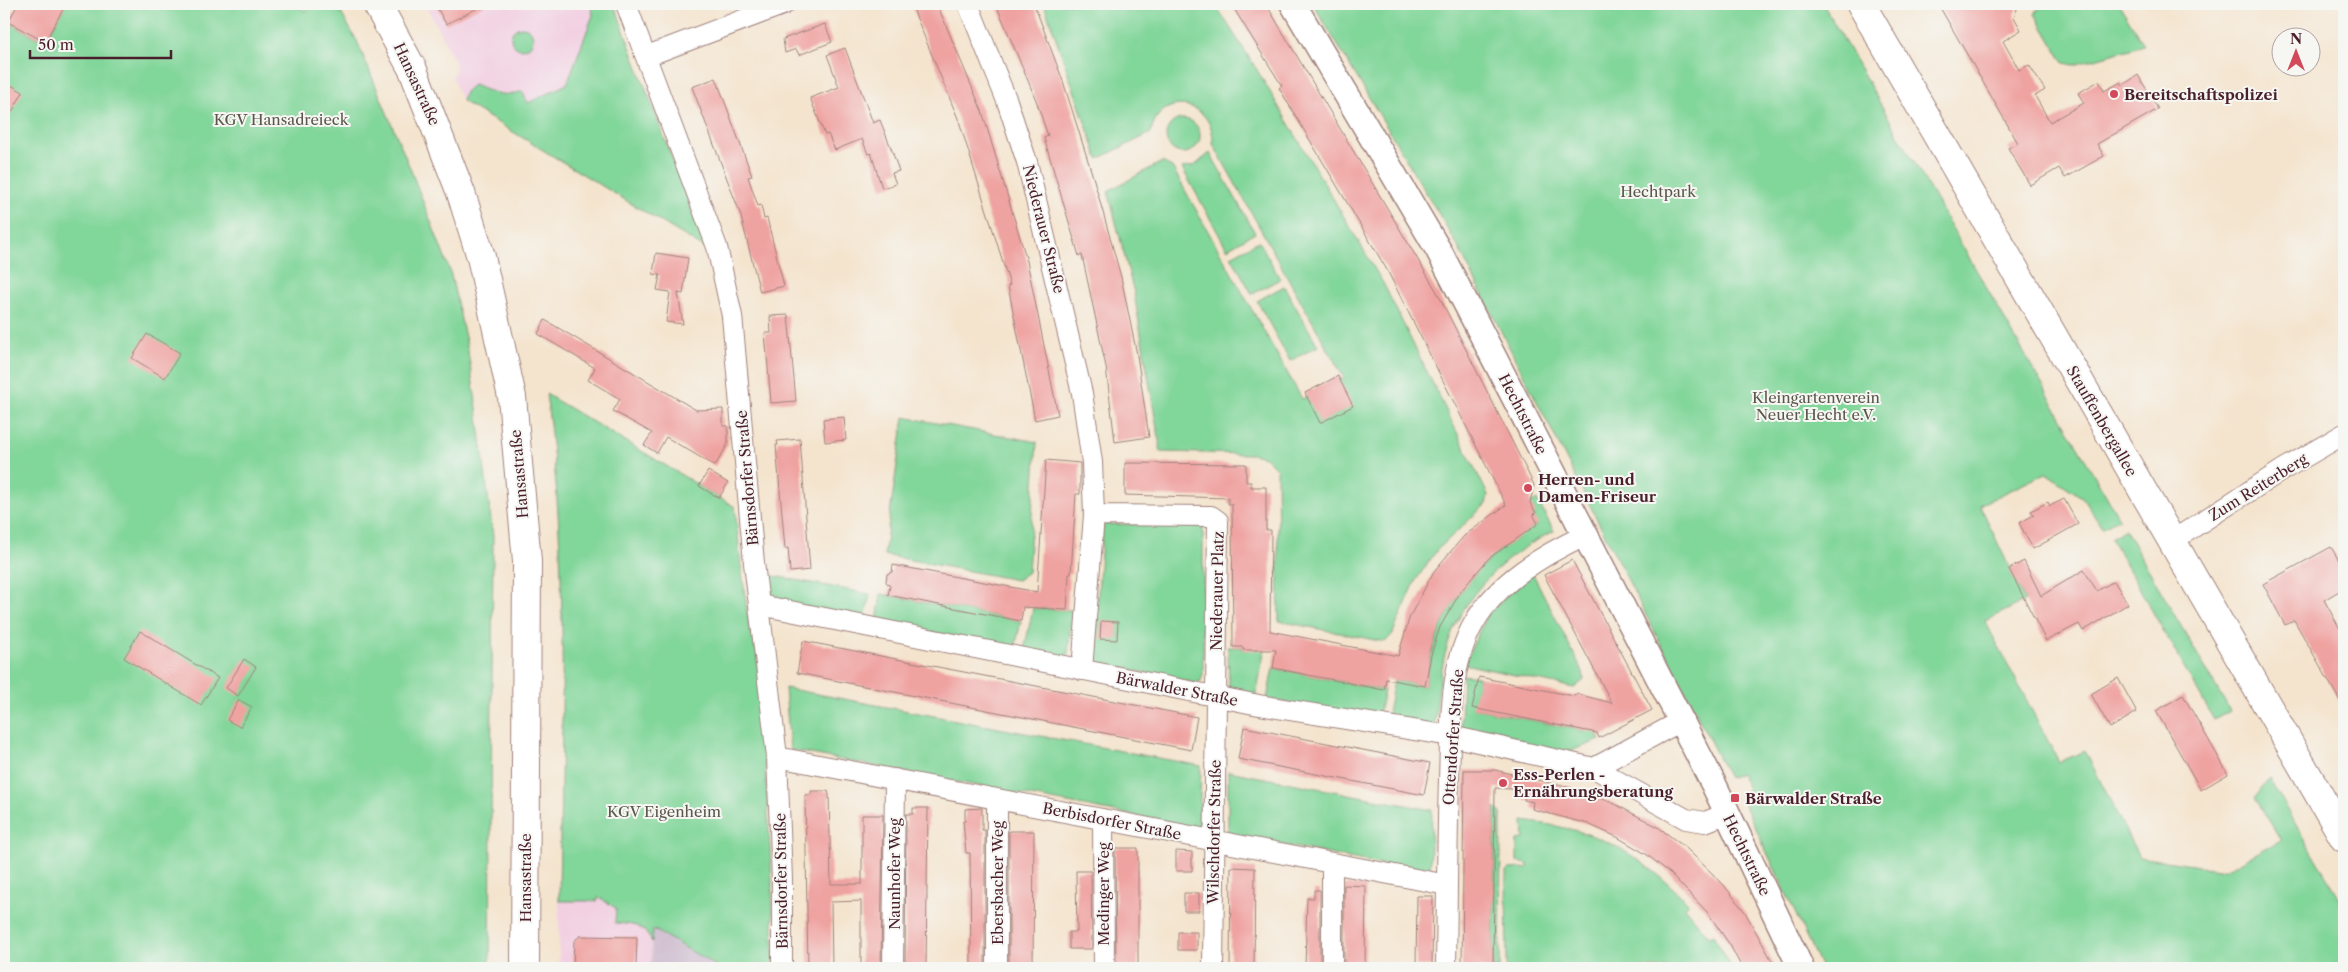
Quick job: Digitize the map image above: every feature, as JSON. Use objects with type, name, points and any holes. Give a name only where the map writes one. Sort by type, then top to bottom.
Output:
[{"type":"main road","name":"Hansastraße","points":[[376,4],[413,70],[461,193],[482,257],[512,397],[527,561],[525,968]]},
{"type":"main road","name":"Stauffenbergallee","points":[[1861,4],[2344,838]]},
{"type":"street","name":"Bärnsdorfer Straße","points":[[626,4],[717,247],[732,316],[760,605],[777,756],[782,879],[782,968]]},
{"type":"street","points":[[647,56],[785,4]]},
{"type":"street","name":"Niederauer Straße","points":[[968,4],[1007,101],[1038,201],[1082,393],[1092,462],[1094,515]]},
{"type":"street","name":"Hechtstraße","points":[[1293,4],[1439,251],[1728,813],[1801,968]]},
{"type":"street","name":"Zum Reiterberg","points":[[2172,541],[2284,469],[2344,434]]},
{"type":"street","points":[[1082,670],[1094,515]]},
{"type":"street","name":"Niederauer Platz","points":[[1094,515],[1211,516],[1218,521],[1216,696]]},
{"type":"street","name":"Ottendorfer Straße","points":[[1446,968],[1451,736],[1456,674],[1461,652],[1474,622],[1497,593],[1522,571],[1553,551],[1585,535]]},
{"type":"street","name":"Bärwalder Straße","points":[[760,605],[1216,696],[1451,736],[1594,768],[1686,820],[1705,822],[1728,813]]},
{"type":"street","name":"Wilschdorfer Straße","points":[[1213,968],[1216,696]]},
{"type":"street","points":[[1594,768],[1681,720]]},
{"type":"street","name":"Berbisdorfer Straße","points":[[777,756],[1447,885]]},
{"type":"street","name":"Naunhofer Weg","points":[[893,968],[895,779]]},
{"type":"street","name":"Ebersbacher Weg","points":[[997,798],[997,968]]},
{"type":"street","name":"Medinger Weg","points":[[1103,819],[1104,968]]},
{"type":"street","points":[[1332,863],[1332,968]]},
{"type":"shaded area","points":[[425,4],[591,4],[593,15],[568,84],[528,103],[514,95],[502,95],[473,85],[465,92],[462,101],[452,78],[456,68],[455,62]]},
{"type":"shaded area","points":[[597,897],[616,908],[616,923],[645,929],[652,942],[651,968],[559,968],[559,901],[596,901]]},
{"type":"shaded area","points":[[652,929],[720,968],[651,968]]},
{"type":"green space","name":"KGV Hansadreieck","points":[[66,4],[293,4],[306,11],[310,4],[336,4],[357,41],[410,168],[450,271],[467,346],[477,408],[493,536],[490,968],[4,968],[4,20],[45,42]]},
{"type":"green space","points":[[591,4],[614,4],[706,249],[462,101],[465,92],[473,85],[491,92],[504,94],[522,91],[528,103],[567,84],[593,15]]},
{"type":"green space","points":[[1044,4],[1215,4],[1257,70],[1383,283],[1488,495],[1486,504],[1437,550],[1416,580],[1392,635],[1385,642],[1279,621],[1277,469],[1265,457],[1251,454],[1161,452],[1134,293],[1108,191],[1162,162],[1172,167],[1302,399],[1344,378],[1213,144],[1211,129],[1205,117],[1196,109],[1185,105],[1174,106],[1164,111],[1155,120],[1151,133],[1098,159]]},
{"type":"green space","name":"Hechtpark","points":[[1313,4],[1823,4],[2119,518],[2102,528],[2083,498],[2046,473],[1980,505],[2025,601],[1985,621],[2059,762],[2085,751],[2139,857],[2225,870],[2281,840],[2255,798],[2269,779],[2344,907],[2344,968],[1821,968],[1740,795],[1749,790],[1740,773],[1729,778],[1455,241]]},
{"type":"green space","points":[[2041,4],[2119,4],[2144,45],[2074,65],[2064,63],[2035,14]]},
{"type":"green space","points":[[522,27],[530,30],[533,38],[530,46],[522,49],[514,46],[511,38],[514,30]]},
{"type":"green space","points":[[1183,119],[1190,120],[1195,124],[1199,129],[1199,143],[1195,148],[1190,152],[1183,153],[1176,152],[1171,148],[1167,143],[1166,136],[1167,129],[1171,124],[1176,120]]},
{"type":"green space","points":[[1210,153],[1255,233],[1227,249],[1182,168],[1194,166]]},
{"type":"green space","points":[[1259,241],[1280,279],[1252,294],[1231,256]]},
{"type":"green space","points":[[1284,286],[1318,346],[1290,361],[1257,301]]},
{"type":"green space","name":"KGV Eigenheim","points":[[546,394],[735,507],[750,632],[756,648],[761,698],[772,880],[774,968],[720,968],[653,929],[652,942],[645,932],[637,926],[615,923],[616,908],[598,897],[597,901],[559,901],[562,711],[561,584],[554,457]]},
{"type":"green space","points":[[904,417],[1037,442],[1028,572],[1017,580],[884,555]]},
{"type":"green space","points":[[1537,500],[1554,531],[1522,550],[1493,573],[1480,587],[1459,618],[1444,657],[1434,728],[1387,719],[1394,680],[1425,686],[1438,634],[1461,591],[1494,556],[1537,525],[1530,504]]},
{"type":"green space","points":[[1103,524],[1203,525],[1203,674],[1201,681],[1195,683],[1093,662]]},
{"type":"green space","points":[[2125,529],[2230,711],[2214,720],[2111,538]]},
{"type":"green space","points":[[1532,572],[1583,672],[1584,680],[1574,688],[1464,664],[1487,615]]},
{"type":"green space","points":[[769,575],[870,594],[865,619],[772,600]]},
{"type":"green space","points":[[881,594],[1021,621],[1015,648],[877,622]]},
{"type":"green space","points":[[1033,608],[1072,610],[1068,654],[1064,657],[1024,651]]},
{"type":"green space","points":[[1228,647],[1243,647],[1243,650],[1265,647],[1256,696],[1229,689]]},
{"type":"green space","points":[[1273,668],[1384,690],[1378,719],[1267,699]]},
{"type":"green space","points":[[1463,675],[1479,677],[1473,708],[1585,731],[1593,726],[1600,740],[1562,754],[1463,731],[1461,724]]},
{"type":"green space","points":[[785,688],[1201,766],[1199,828],[790,750]]},
{"type":"green space","points":[[1228,771],[1432,810],[1430,874],[1228,834]]},
{"type":"green space","points":[[1495,808],[1501,813],[1500,968],[1493,968]]},
{"type":"green space","points":[[1523,821],[1558,826],[1586,834],[1603,840],[1635,858],[1663,879],[1689,904],[1685,908],[1709,937],[1713,935],[1732,968],[1507,968],[1506,871],[1509,869],[1528,868],[1528,864],[1517,862],[1517,840],[1524,839]]},
{"type":"building","points":[[18,4],[66,4],[45,42],[8,22]]},
{"type":"building","points":[[435,4],[486,4],[446,24]]},
{"type":"building","points":[[911,4],[937,4],[982,111],[1027,261],[1058,415],[1035,420],[1008,286],[1010,285],[959,121]]},
{"type":"building","points":[[996,4],[1034,4],[1063,81],[1094,180],[1121,277],[1137,355],[1149,437],[1115,442],[1106,367],[1082,255],[1079,256],[1044,138],[1048,136],[1036,100]]},
{"type":"building","points":[[1231,4],[1266,4],[1437,292],[1534,485],[1530,503],[1536,513],[1533,514],[1538,524],[1489,558],[1461,591],[1440,627],[1431,655],[1425,686],[1386,679],[1384,690],[1273,668],[1276,650],[1243,650],[1243,647],[1233,647],[1232,504],[1228,504],[1228,498],[1125,495],[1125,463],[1246,464],[1246,482],[1251,482],[1251,487],[1266,487],[1266,530],[1271,530],[1270,631],[1398,656],[1410,616],[1434,571],[1464,536],[1506,505],[1387,270],[1279,88],[1282,86]]},
{"type":"building","name":"Bereitschaftspolizei","points":[[1938,4],[2019,4],[2014,17],[2021,30],[2003,41],[2019,70],[2029,65],[2045,90],[2035,96],[2050,122],[2084,103],[2078,93],[2099,81],[2104,91],[2121,82],[2123,85],[2138,75],[2158,109],[2097,144],[2104,156],[2065,178],[2059,168],[2030,185],[2008,148],[2018,143]]},
{"type":"building","points":[[825,24],[832,42],[799,55],[796,49],[785,53],[783,39]]},
{"type":"building","points":[[845,48],[873,123],[880,120],[891,148],[899,171],[892,173],[896,184],[882,188],[871,153],[868,154],[862,139],[835,150],[828,134],[825,135],[810,98],[839,87],[827,55]]},
{"type":"building","points":[[716,78],[752,176],[748,177],[758,206],[761,205],[764,219],[767,218],[784,286],[760,292],[740,213],[692,87]]},
{"type":"building","points":[[4,81],[23,92],[4,126]]},
{"type":"building","points":[[656,253],[688,258],[683,294],[678,293],[683,324],[666,322],[670,292],[657,290],[660,275],[653,274]]},
{"type":"building","points":[[788,315],[796,401],[771,403],[765,333],[771,333],[770,316]]},
{"type":"building","points":[[545,320],[696,410],[723,409],[723,426],[728,426],[728,444],[715,466],[666,437],[657,453],[644,445],[652,433],[613,411],[620,399],[588,380],[595,368],[538,334]]},
{"type":"building","points":[[147,334],[180,353],[165,378],[132,358]]},
{"type":"building","points":[[1338,376],[1353,406],[1320,423],[1305,393]]},
{"type":"building","points":[[844,417],[846,440],[825,442],[823,419]]},
{"type":"building","points":[[800,439],[810,570],[790,572],[788,548],[785,549],[776,445],[778,445],[777,441]]},
{"type":"building","points":[[1046,460],[1080,463],[1080,494],[1076,494],[1067,610],[1023,607],[1021,621],[888,595],[890,586],[886,582],[887,574],[892,572],[893,565],[1037,592]]},
{"type":"building","points":[[708,471],[728,483],[719,498],[699,486]]},
{"type":"building","points":[[2064,499],[2078,524],[2033,549],[2019,523],[2034,515],[2031,511],[2048,502],[2050,506]]},
{"type":"building","points":[[2331,547],[2344,569],[2344,588],[2324,600],[2344,636],[2344,708],[2294,620],[2285,625],[2263,584]]},
{"type":"building","points":[[1572,560],[1652,710],[1599,738],[1597,733],[1472,708],[1479,677],[1574,696],[1577,694],[1612,703],[1544,575]]},
{"type":"building","points":[[2024,561],[2041,596],[2084,570],[2097,591],[2114,581],[2128,604],[2083,631],[2079,624],[2046,641],[2009,569]]},
{"type":"building","points":[[1101,621],[1118,622],[1117,640],[1100,639]]},
{"type":"building","points":[[140,631],[218,678],[201,705],[124,658]]},
{"type":"building","points":[[803,641],[1197,717],[1191,750],[797,673]]},
{"type":"building","points":[[244,659],[256,667],[238,696],[226,688]]},
{"type":"building","points":[[2118,678],[2137,712],[2110,728],[2091,694]]},
{"type":"building","points":[[2183,695],[2228,774],[2201,790],[2156,711]]},
{"type":"building","points":[[239,700],[252,707],[240,727],[227,720]]},
{"type":"building","points":[[1244,727],[1430,763],[1424,795],[1238,759]]},
{"type":"building","points":[[1464,770],[1495,770],[1580,790],[1613,803],[1658,827],[1686,848],[1723,884],[1745,912],[1776,968],[1742,968],[1730,945],[1708,913],[1670,873],[1646,854],[1617,837],[1588,824],[1532,809],[1533,802],[1524,800],[1526,790],[1495,788],[1493,968],[1462,968]]},
{"type":"building","points":[[811,791],[828,791],[829,795],[831,884],[862,884],[862,815],[883,815],[881,967],[861,968],[861,901],[831,902],[832,968],[808,968],[805,795],[811,795]]},
{"type":"building","points":[[913,808],[928,808],[926,968],[905,968],[906,814],[913,814]]},
{"type":"building","points":[[982,808],[982,830],[985,830],[985,968],[971,968],[970,853],[966,853],[963,821],[965,821],[965,809]]},
{"type":"building","points":[[1009,831],[1034,831],[1033,968],[1009,968]]},
{"type":"building","points":[[1115,848],[1138,848],[1138,968],[1116,968]]},
{"type":"building","points":[[1176,851],[1192,852],[1192,871],[1176,871]]},
{"type":"building","points":[[1231,867],[1255,868],[1254,968],[1230,968]]},
{"type":"building","points":[[1076,871],[1091,871],[1092,949],[1069,949],[1069,932],[1077,932]]},
{"type":"building","points":[[1344,885],[1366,886],[1365,968],[1344,968]]},
{"type":"building","points":[[1314,890],[1320,890],[1320,968],[1305,968],[1307,898],[1314,898]]},
{"type":"building","points":[[1184,893],[1199,893],[1199,911],[1184,911]]},
{"type":"building","points":[[1417,896],[1433,896],[1432,966],[1416,966]]},
{"type":"building","points":[[1178,932],[1197,932],[1197,950],[1178,950]]},
{"type":"building","points":[[580,936],[637,937],[636,968],[573,968],[574,941]]},
{"type":"place","name":"Bereitschaftspolizei","points":[[2114,94]]},
{"type":"place","name":"Herren- und Damen-Friseur","points":[[1528,488]]},
{"type":"place","name":"Ess-Perlen - Ernährungsberatung","points":[[1503,783]]},
{"type":"place","name":"Bärwalder Straße","points":[[1735,798]]},
{"type":"park label","name":"Kleingartenverein Neuer Hecht e.V.","points":[[1816,406]]}]
